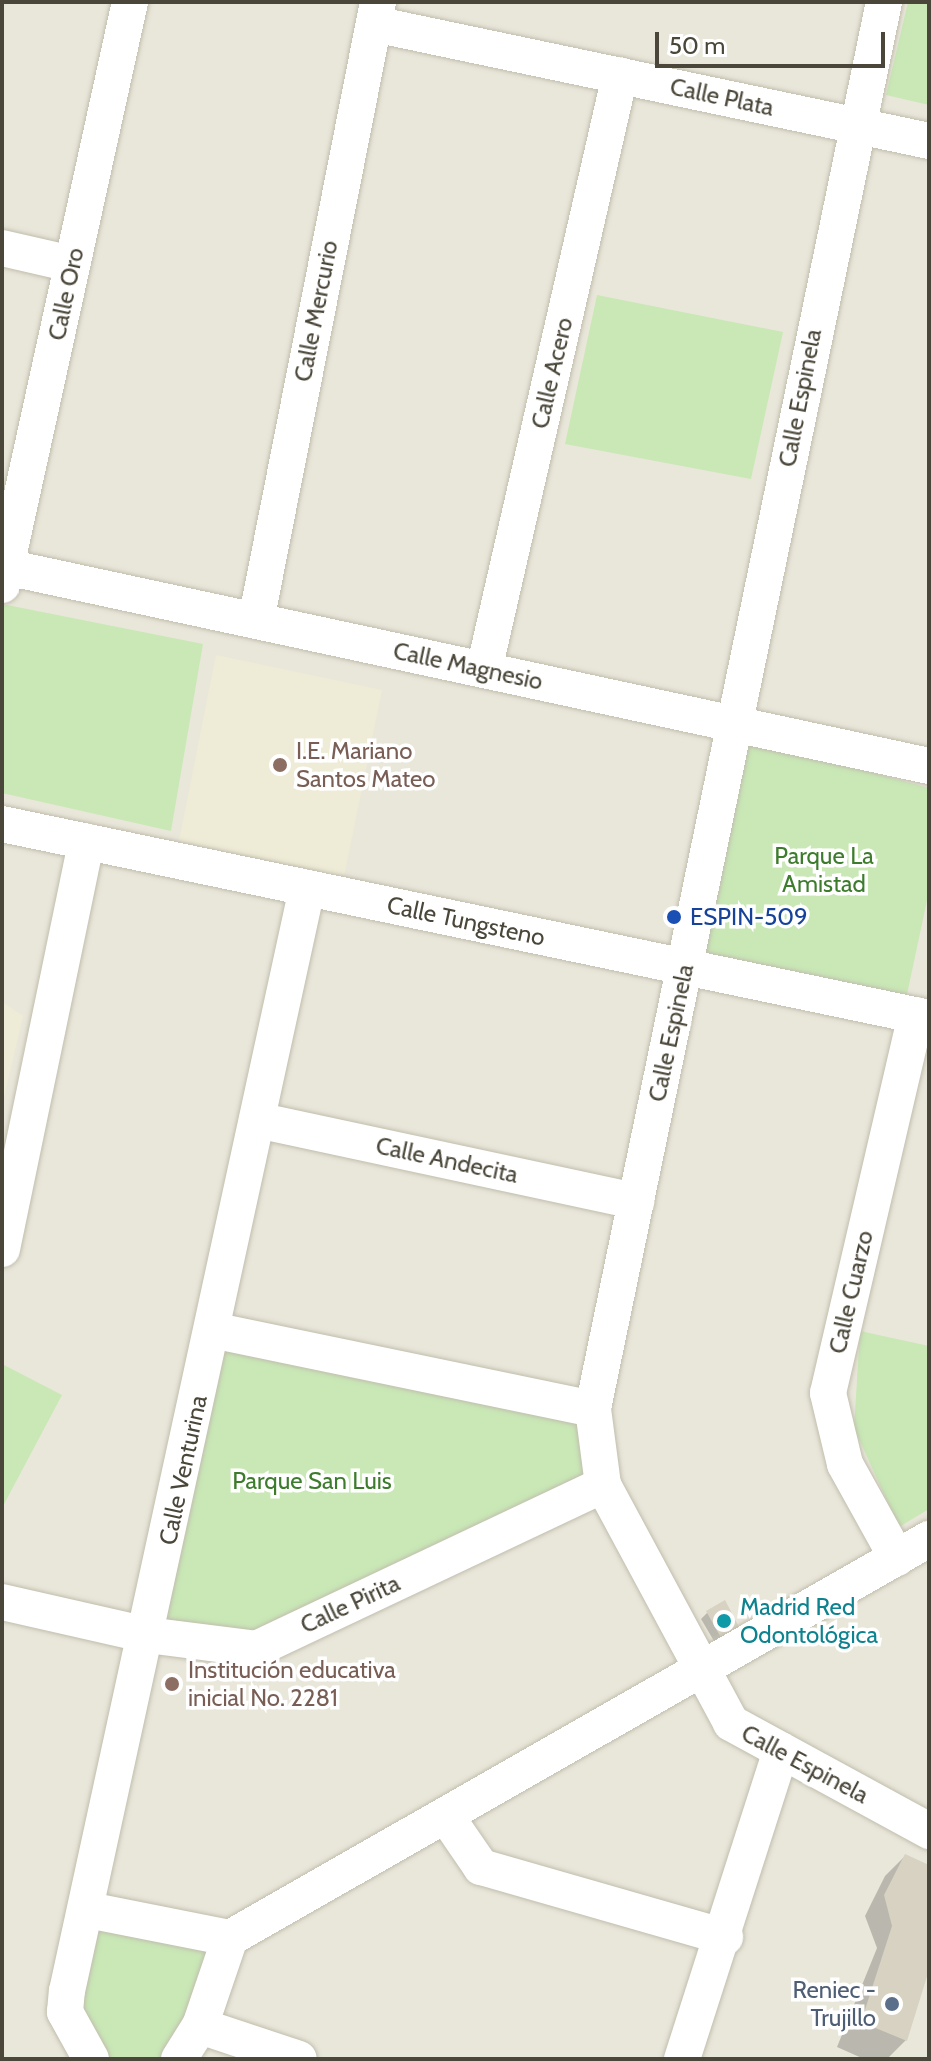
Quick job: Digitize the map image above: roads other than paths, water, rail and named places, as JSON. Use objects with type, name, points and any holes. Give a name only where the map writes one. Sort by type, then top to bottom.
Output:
[{"type":"street","name":"Calle Oro","points":[[4,576],[130,2]]},
{"type":"street","name":"Calle Espinela","points":[[881,6],[853,126],[737,720],[593,1409],[603,1485],[731,1723],[929,1831]]},
{"type":"street","name":"Calle Plata","points":[[376,13],[620,75],[929,141]]},
{"type":"street","name":"Calle Mercurio","points":[[256,621],[376,13]]},
{"type":"street","name":"Calle Acero","points":[[484,670],[620,75]]},
{"type":"street","points":[[2,248],[72,264]]},
{"type":"street","name":"Calle Magnesio","points":[[4,576],[256,621],[737,720],[929,766]]},
{"type":"street","name":"Calle Tungsteno","points":[[2,824],[922,1017]]},
{"type":"street","points":[[2,1249],[86,842]]},
{"type":"street","name":"Calle Venturina","points":[[91,2059],[65,2012],[307,888]]},
{"type":"street","name":"Calle Cuarzo","points":[[897,1558],[845,1464],[828,1393],[922,1017]]},
{"type":"street","name":"Calle Andecita","points":[[257,1120],[636,1201]]},
{"type":"street","points":[[212,1330],[593,1409]]},
{"type":"street","name":"Calle Pirita","points":[[2,1602],[36,1613],[147,1635],[256,1649],[603,1485]]},
{"type":"street","points":[[88,1910],[230,1938],[929,1539]]},
{"type":"street","points":[[682,2059],[725,1937],[781,1750]]},
{"type":"street","points":[[446,1816],[481,1867],[725,1937]]},
{"type":"street","points":[[179,2059],[200,2026],[230,1938]]},
{"type":"street","points":[[200,2026],[282,2057]]},
{"type":"place","name":"I.E. Mariano Santos Mateo","points":[[280,765]]},
{"type":"place","name":"ESPIN-509","points":[[674,917]]},
{"type":"place","name":"Madrid Red Odontológica","points":[[724,1621]]},
{"type":"place","name":"Institución educativa inicial No. 2281","points":[[172,1684]]},
{"type":"place","name":"Reniec - Trujillo","points":[[892,2004]]},
{"type":"park label","name":"Parque La Amistad","points":[[824,870]]},
{"type":"park label","name":"Parque San Luis","points":[[312,1481]]}]
